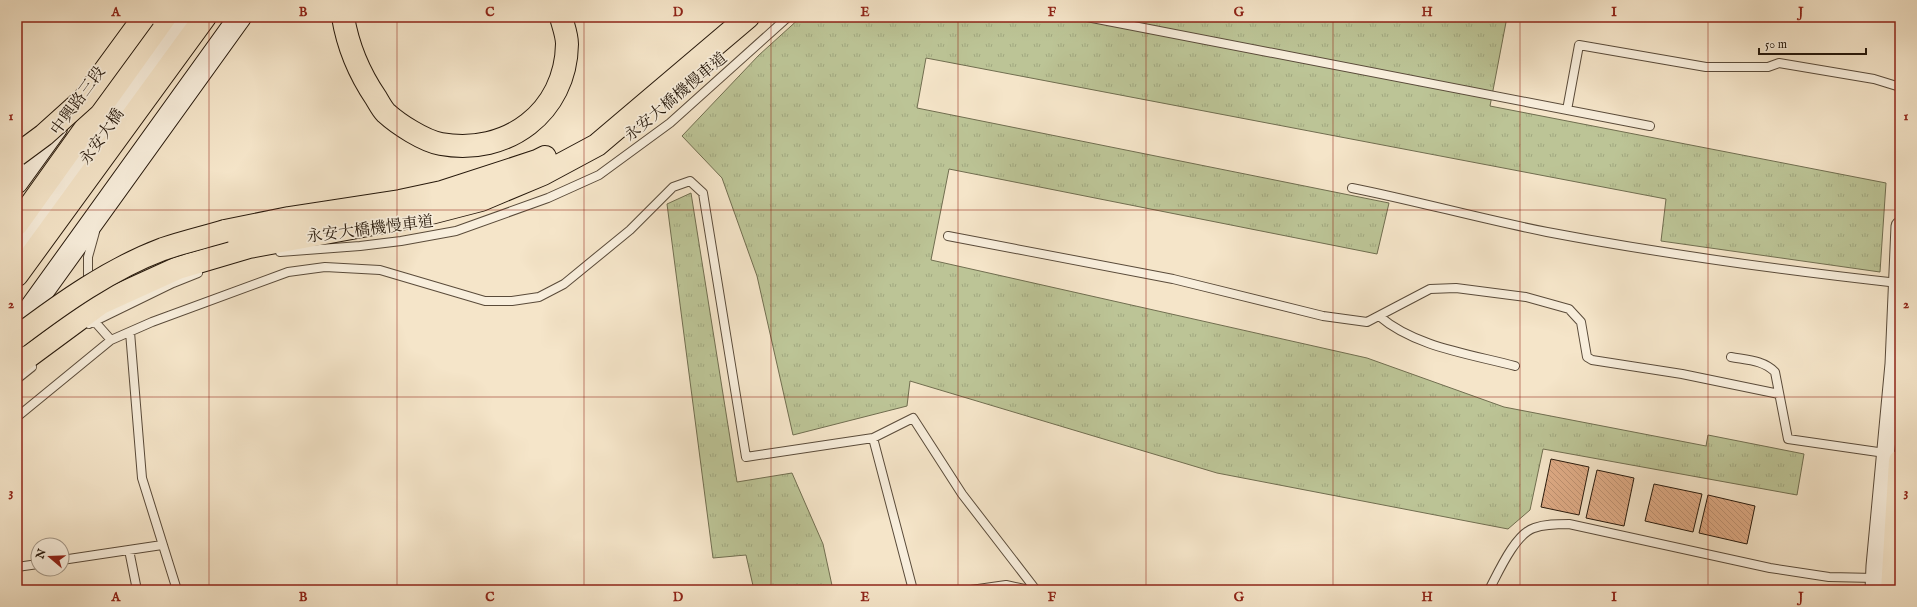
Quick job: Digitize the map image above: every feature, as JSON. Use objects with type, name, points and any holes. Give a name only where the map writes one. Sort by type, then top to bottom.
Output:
[{"type":"highway","points":[[17,155],[44,135],[84,99],[144,17]]},
{"type":"highway","points":[[17,224],[165,17]]},
{"type":"highway","points":[[17,275],[205,17]]},
{"type":"highway","points":[[343,17],[346,39],[362,77],[385,112],[414,133],[440,144],[475,145],[505,139],[527,126],[549,105],[563,77],[567,42],[560,17]]},
{"type":"highway","points":[[17,365],[101,303],[178,268],[249,247],[427,214],[481,200],[543,174],[596,145],[748,17]]},
{"type":"highway","points":[[17,337],[51,311],[101,279],[163,249],[225,230],[289,218],[400,201],[442,192],[537,161],[608,121],[651,99]]},
{"type":"highway","points":[[1892,590],[1893,457]]},
{"type":"street","name":"中興路三段","points":[[17,182],[137,17]]},
{"type":"street","name":"永安大橋","points":[[17,255],[185,17]]},
{"type":"street","points":[[17,327],[240,17]]},
{"type":"street","points":[[1874,584],[1893,457],[1894,364],[1900,226]]},
{"type":"lane","name":"永安大橋機慢車道","points":[[272,253],[401,241],[456,230],[555,195],[599,175],[670,123],[788,17]]},
{"type":"lane","points":[[1087,17],[1650,126]]},
{"type":"lane","points":[[1568,110],[1579,45],[1706,67],[1768,67],[1779,63],[1874,79],[1900,88]]},
{"type":"lane","points":[[17,417],[111,340],[288,272],[325,267],[380,270],[485,301],[512,301],[539,297],[564,284],[630,230],[673,187],[690,181],[703,193],[746,457],[873,438],[913,418],[962,494],[1036,590]]},
{"type":"lane","points":[[1352,188],[1546,231],[1719,261],[1898,283]]},
{"type":"lane","points":[[99,215],[88,257],[87,314],[111,340]]},
{"type":"lane","points":[[948,236],[1173,279],[1323,316],[1368,322],[1430,289],[1456,288],[1526,297],[1569,309],[1581,322],[1587,357],[1592,360],[1682,374],[1779,394]]},
{"type":"lane","points":[[87,314],[237,258],[251,256]]},
{"type":"lane","points":[[1379,316],[1392,327],[1407,335],[1442,347],[1515,366]]},
{"type":"lane","points":[[130,332],[142,478],[177,590]]},
{"type":"lane","points":[[1731,357],[1768,366],[1775,372],[1788,439],[1893,457]]},
{"type":"lane","points":[[17,379],[39,362]]},
{"type":"lane","points":[[873,438],[913,590]]},
{"type":"lane","points":[[1489,590],[1517,541],[1533,528],[1549,525],[1569,524],[1770,568],[1874,584]]},
{"type":"lane","points":[[70,559],[162,545]]},
{"type":"lane","points":[[129,550],[137,590]]},
{"type":"lane","points":[[17,567],[30,565]]},
{"type":"lane","points":[[971,590],[1006,585],[1029,590]]},
{"type":"green space","points":[[801,17],[1507,17],[1490,106],[1886,183],[1880,272],[1661,241],[1666,199],[926,58],[917,108],[1389,203],[1377,254],[949,169],[931,260],[1367,358],[1504,407],[1706,446],[1708,435],[1804,454],[1797,495],[1543,449],[1530,510],[1508,529],[1217,473],[910,381],[907,406],[793,435],[757,276],[722,178],[682,136],[759,55]]},
{"type":"green space","points":[[691,193],[737,482],[792,473],[823,544],[833,590],[754,590],[746,555],[713,558],[667,204]]},
{"type":"building","points":[[1551,459],[1589,467],[1579,515],[1541,507]]},
{"type":"building","points":[[1597,470],[1634,478],[1624,526],[1586,518]]},
{"type":"building","points":[[1654,484],[1702,494],[1693,532],[1645,521]]},
{"type":"building","points":[[1708,495],[1755,506],[1747,544],[1699,533]]}]
